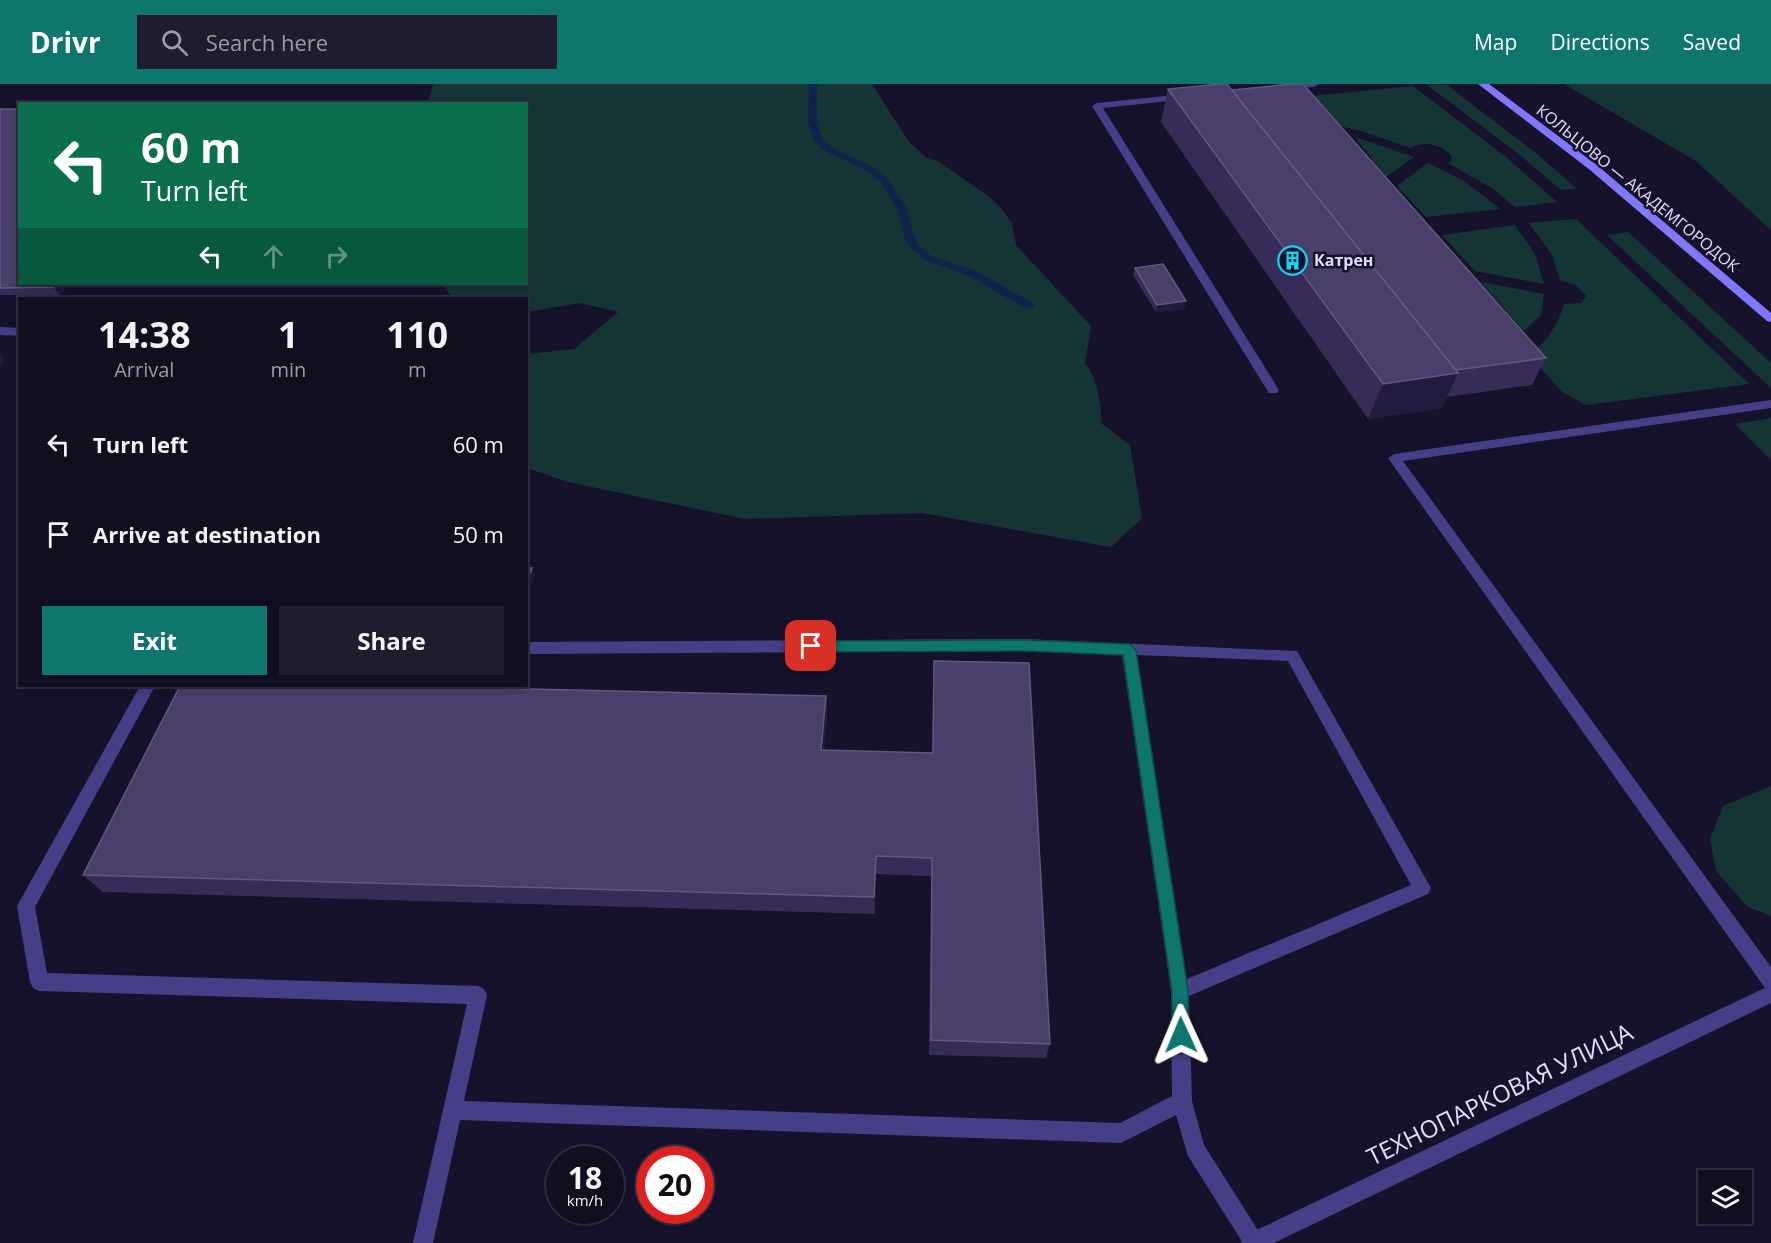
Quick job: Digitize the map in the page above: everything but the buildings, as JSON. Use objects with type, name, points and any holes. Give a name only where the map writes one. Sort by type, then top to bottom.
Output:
[{"type":"main road","name":"КОЛЬЦОВО — АКАДЕМГОРОДОК","points":[[1483,84],[1594,168],[1771,319]]},
{"type":"street","points":[[1268,89],[1314,84]]},
{"type":"street","points":[[1200,96],[1097,106],[1273,390]]},
{"type":"street","points":[[0,331],[18,332]]},
{"type":"street","points":[[1771,404],[1394,458],[1771,982]]},
{"type":"street","points":[[528,648],[1024,645],[1292,655],[1422,888],[1180,991]]},
{"type":"street","points":[[1129,650],[1180,991],[1182,1101],[1195,1149],[1252,1242]]},
{"type":"street","points":[[147,687],[26,906],[39,982],[478,995],[423,1243]]},
{"type":"street","name":"ТЕХНОПАРКОВАЯ УЛИЦА","points":[[1252,1242],[1771,994]]},
{"type":"street","points":[[453,1110],[1121,1133],[1182,1101]]},
{"type":"green space","points":[[433,84],[872,84],[909,142],[927,158],[938,161],[999,206],[1012,223],[1016,245],[1091,326],[1085,363],[1096,385],[1102,424],[1130,445],[1142,518],[1111,547],[922,513],[745,519],[568,482],[528,468],[528,354],[574,349],[618,312],[580,303],[528,312],[528,297],[451,297],[444,285],[528,285],[528,102],[428,102]]},
{"type":"green space","points":[[1426,84],[1447,85],[1537,154],[1576,188],[1561,190],[1520,155]]},
{"type":"green space","points":[[1564,84],[1771,84],[1771,230],[1696,161]]},
{"type":"green space","points":[[1413,86],[1506,157],[1557,202],[1515,207],[1493,189],[1448,163],[1452,159],[1451,155],[1442,149],[1427,144],[1411,148],[1361,131],[1322,122],[1302,97]]},
{"type":"green space","points":[[1355,137],[1414,157],[1386,177]]},
{"type":"green space","points":[[1428,163],[1464,181],[1500,209],[1426,217],[1397,186]]},
{"type":"green space","points":[[1576,219],[1749,384],[1586,405],[1562,392],[1530,356],[1551,333],[1564,304],[1581,303],[1586,296],[1576,285],[1560,280],[1552,255],[1529,223]]},
{"type":"green space","points":[[1515,225],[1535,254],[1544,284],[1475,271],[1442,235]]},
{"type":"green space","points":[[1628,232],[1771,363],[1771,388],[1607,235]]},
{"type":"green space","points":[[1481,282],[1544,294],[1541,315],[1524,331]]},
{"type":"green space","points":[[1771,418],[1771,460],[1735,424]]},
{"type":"green space","points":[[1771,786],[1771,916],[1748,907],[1716,871],[1710,839],[1723,806]]},
{"type":"waterway","points":[[813,84],[813,122],[819,142],[835,153],[867,167],[883,179],[903,210],[908,234],[916,248],[928,258],[974,274],[1030,306]]},
{"type":"place","name":"Катрен","points":[[1293,260]]},
{"type":"route","points":[[811,646],[1024,645],[1129,650],[1180,991],[1181,1035]]}]
